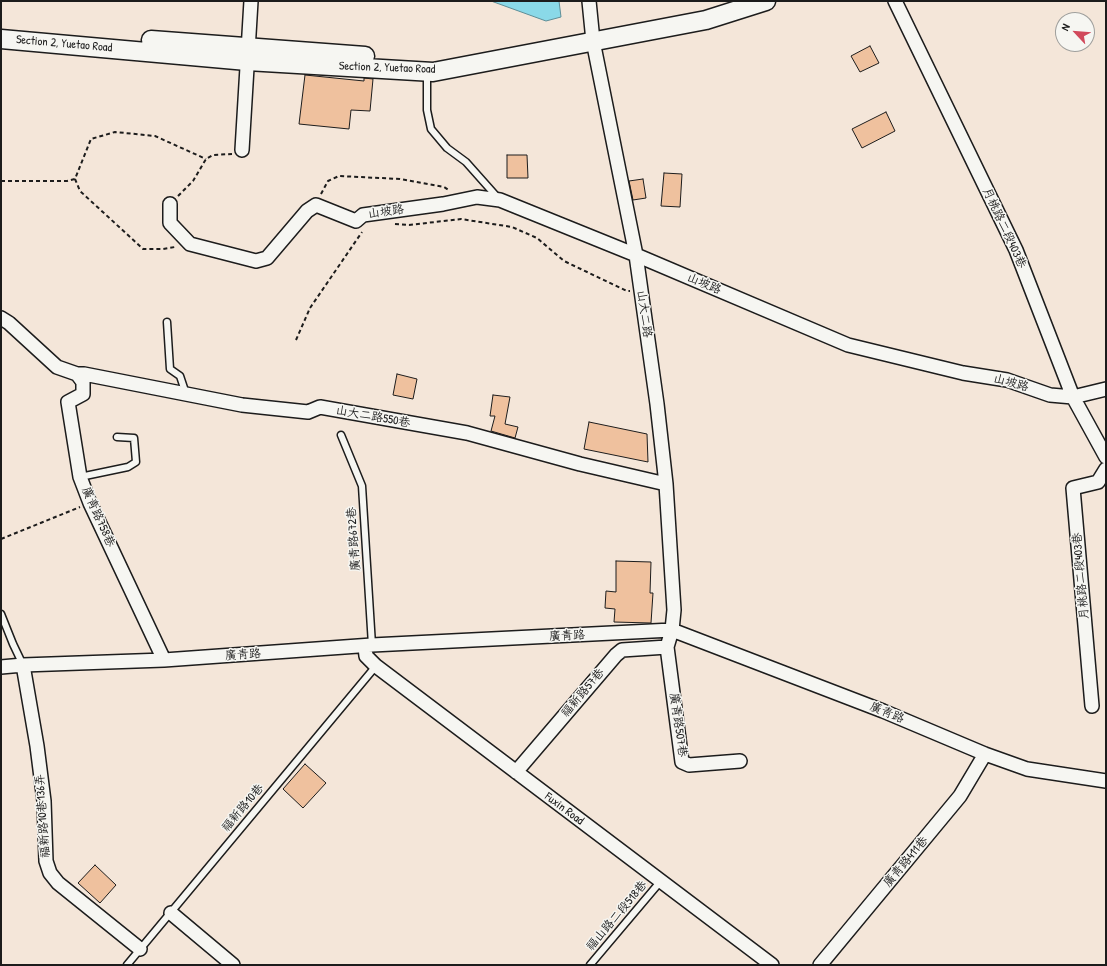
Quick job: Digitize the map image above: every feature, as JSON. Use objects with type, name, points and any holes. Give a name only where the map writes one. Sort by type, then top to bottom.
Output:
[{"type":"street","points":[[242,150],[251,1]]},
{"type":"street","name":"山大二路","points":[[589,1],[592,35],[636,255],[641,291],[666,484],[674,610],[672,630]]},
{"type":"street","name":"Section 2, Yuetao Road","points":[[1,28],[427,72],[592,35],[728,1]]},
{"type":"street","name":"Section 2, Yuetao Road","points":[[1,38],[247,54],[432,60],[592,35],[706,20],[766,1]]},
{"type":"street","name":"月桃路二段403巷","points":[[895,1],[1016,250],[1073,397],[1106,457]]},
{"type":"street","name":"山坡路","points":[[312,208],[356,221],[363,215],[477,197],[500,200],[636,255],[848,345],[963,373],[1007,380],[1050,395],[1073,397],[1106,389]]},
{"type":"street","points":[[170,204],[170,223],[190,244],[256,260],[267,258],[312,208]]},
{"type":"street","name":"山大二路550巷","points":[[1,318],[9,323],[57,367],[77,374],[84,374],[242,405],[308,412],[320,408],[466,433],[580,464],[666,484]]},
{"type":"street","name":"廣青路758巷","points":[[77,374],[83,382],[83,394],[68,402],[80,477],[90,503],[164,660]]},
{"type":"street","name":"月桃路二段403巷","points":[[1092,706],[1073,488],[1098,482],[1106,469]]},
{"type":"street","name":"廣青路","points":[[1,667],[23,664],[164,660],[368,646],[672,630],[883,711],[985,754],[1027,769],[1106,781]]},
{"type":"street","name":"廣青路507巷","points":[[672,630],[667,647],[682,762],[689,765],[740,761]]},
{"type":"street","name":"Fuxin Road","points":[[368,646],[366,656],[376,666],[660,882],[772,965]]},
{"type":"street","name":"福新路57巷","points":[[516,772],[616,655],[622,650],[667,647]]},
{"type":"street","name":"福新路10巷136弄","points":[[23,664],[37,746],[44,801],[46,861],[50,873],[58,883],[140,949]]},
{"type":"street","name":"廣青路411巷","points":[[820,965],[960,796],[985,754]]},
{"type":"street","points":[[171,913],[233,965]]},
{"type":"lane","points":[[427,72],[426,110],[432,129],[447,148],[466,162],[500,200]]},
{"type":"lane","points":[[167,322],[170,369],[180,376],[186,394]]},
{"type":"lane","name":"廣青路672巷","points":[[341,435],[362,486],[368,646]]},
{"type":"lane","points":[[80,477],[128,467],[136,462],[134,438],[117,437]]},
{"type":"lane","points":[[1,614],[23,664]]},
{"type":"lane","name":"福新路10巷","points":[[127,965],[376,666]]},
{"type":"lane","name":"福山路二段518巷","points":[[590,965],[660,882]]},
{"type":"path","points":[[190,244],[163,249],[144,249],[80,191],[76,179],[91,139],[115,132],[156,136],[206,159]]},
{"type":"path","points":[[170,204],[193,181],[206,159],[213,155],[232,154],[242,150]]},
{"type":"path","points":[[312,208],[328,181],[339,176],[400,179],[444,187],[465,199]]},
{"type":"path","points":[[1,180],[67,181],[76,179]]},
{"type":"path","points":[[382,212],[381,221],[388,223],[409,225],[461,219],[512,227],[537,238],[564,261],[627,291],[641,291]]},
{"type":"path","points":[[296,340],[310,308],[362,232],[368,228]]},
{"type":"path","points":[[1,539],[90,503]]},
{"type":"water","points":[[491,1],[559,1],[561,17],[546,21]]},
{"type":"building","points":[[870,46],[879,63],[860,72],[851,56]]},
{"type":"building","points":[[305,75],[364,81],[364,78],[373,79],[370,111],[351,110],[349,129],[299,124]]},
{"type":"building","points":[[886,112],[895,131],[862,148],[852,129]]},
{"type":"building","points":[[507,155],[527,155],[528,178],[507,178]]},
{"type":"building","points":[[664,173],[682,174],[680,207],[661,206]]},
{"type":"building","points":[[643,179],[646,198],[633,200],[629,181]]},
{"type":"building","points":[[397,374],[417,379],[413,399],[393,395]]},
{"type":"building","points":[[493,395],[510,397],[505,424],[518,427],[515,438],[491,431],[495,416],[490,416]]},
{"type":"building","points":[[589,422],[647,434],[648,462],[584,449]]},
{"type":"building","points":[[616,561],[651,562],[650,593],[653,593],[651,623],[614,622],[615,609],[605,608],[606,591],[616,592]]},
{"type":"building","points":[[305,764],[326,783],[303,808],[283,789]]},
{"type":"building","points":[[95,865],[116,885],[100,903],[78,883]]}]
